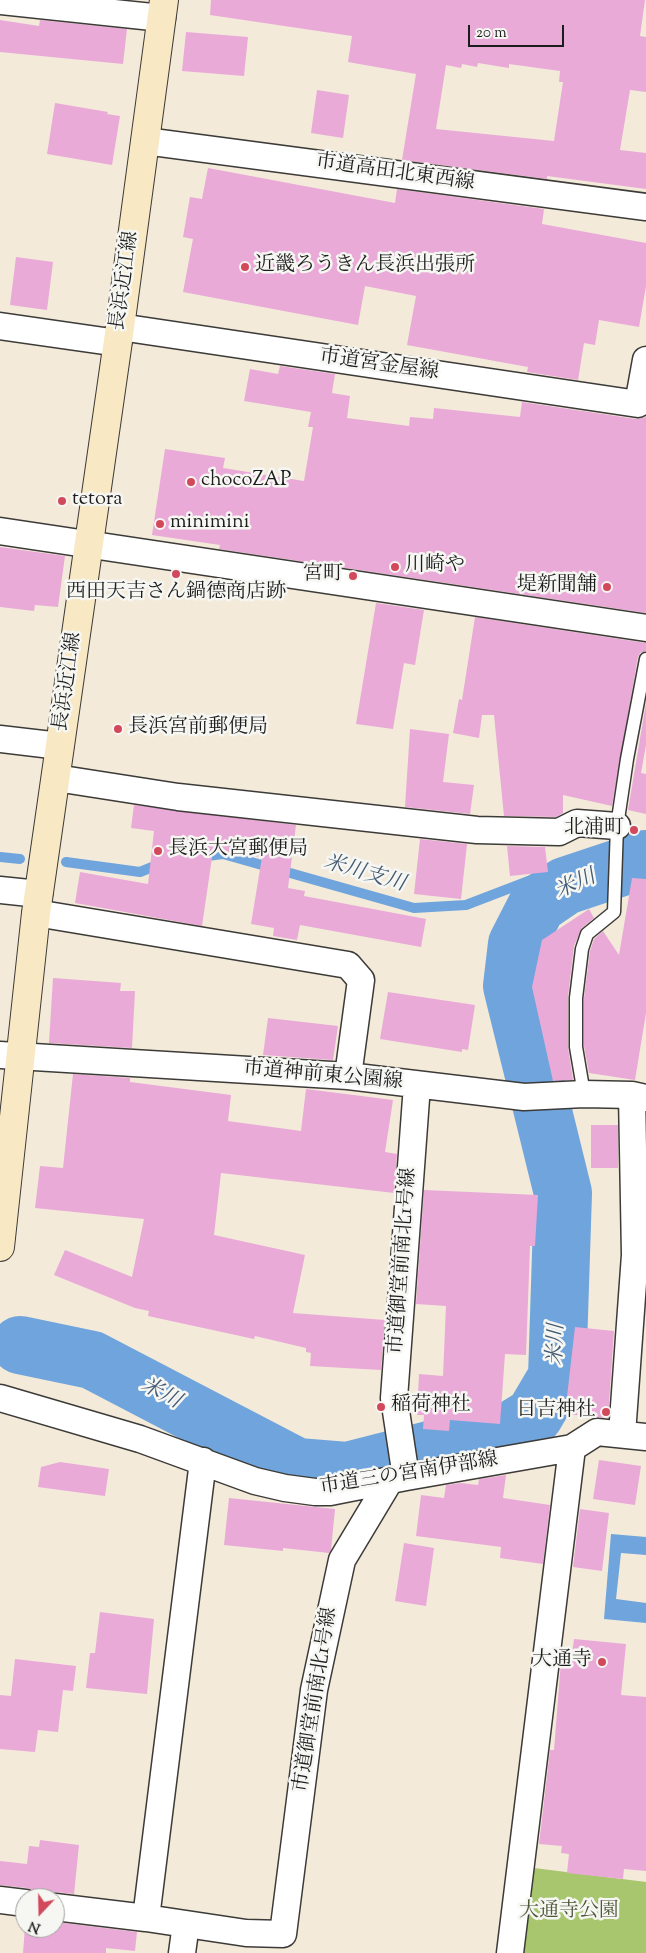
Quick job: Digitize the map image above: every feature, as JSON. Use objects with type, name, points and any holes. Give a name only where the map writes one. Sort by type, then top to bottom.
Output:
[{"type":"main road","name":"長浜近江線","points":[[0,1247],[10,1055],[38,904],[119,335],[163,9]]},
{"type":"street","points":[[0,0],[163,9]]},
{"type":"street","name":"市道高田北東西線","points":[[145,141],[646,207]]},
{"type":"street","name":"市道宮金屋線","points":[[0,326],[119,335],[638,404],[646,360]]},
{"type":"street","points":[[0,531],[646,628]]},
{"type":"street","points":[[0,739],[60,746]]},
{"type":"street","points":[[56,778],[178,797],[476,830],[559,832],[576,823],[617,831]]},
{"type":"street","points":[[0,890],[38,904],[348,965],[360,980],[348,1076]]},
{"type":"street","name":"市道神前東公園線","points":[[10,1055],[348,1076],[524,1096],[584,1094],[639,1096]]},
{"type":"street","name":"市道御堂前南北1号線","points":[[186,1924],[246,1933],[283,1934],[314,1690],[342,1560],[401,1475],[394,1398],[417,1085]]},
{"type":"street","points":[[634,1436],[634,1255],[639,1096]]},
{"type":"street","name":"市道三の宮南伊部線","points":[[0,1398],[140,1439],[255,1481],[300,1491],[330,1492],[401,1475],[572,1448],[598,1432],[634,1436]]},
{"type":"street","points":[[510,1953],[572,1448]]},
{"type":"street","points":[[146,1918],[203,1461]]},
{"type":"street","points":[[0,1900],[15,1902]]},
{"type":"street","points":[[65,1908],[186,1924],[182,1953]]},
{"type":"lane","points":[[584,1094],[576,1048],[576,998],[582,949],[587,934],[614,912],[617,831],[627,759],[646,659]]},
{"type":"green space","name":"大通寺公園","points":[[534,1868],[646,1882],[646,1953],[523,1953]]},
{"type":"water","points":[[611,1534],[646,1537],[646,1555],[621,1553],[616,1599],[646,1603],[646,1623],[604,1619]]},
{"type":"building","points":[[211,0],[645,0],[640,36],[646,37],[646,92],[630,90],[620,150],[646,153],[646,189],[547,176],[547,179],[402,160],[416,74],[348,62],[352,36],[210,15]],"holes":[[[478,63],[509,68],[509,64],[560,71],[559,82],[563,82],[554,141],[436,129],[446,65],[461,68],[462,64],[477,67]]]},
{"type":"building","points":[[0,20],[39,26],[40,20],[127,29],[123,64],[0,52]]},
{"type":"building","points":[[186,32],[248,37],[244,76],[182,71]]},
{"type":"building","points":[[317,90],[349,95],[343,138],[311,133]]},
{"type":"building","points":[[55,103],[108,112],[107,114],[120,116],[112,165],[47,154]]},
{"type":"building","points":[[208,168],[395,203],[397,189],[544,209],[542,224],[646,243],[646,286],[639,327],[599,320],[595,345],[584,343],[578,380],[527,372],[528,367],[407,345],[416,296],[365,286],[358,325],[183,292],[193,239],[183,237],[190,197],[202,199]]},
{"type":"building","points":[[16,257],[53,262],[47,310],[10,305]]},
{"type":"building","points":[[280,366],[335,374],[332,393],[350,396],[347,418],[409,426],[410,417],[433,419],[434,408],[520,417],[522,402],[636,419],[646,417],[646,613],[219,549],[220,545],[152,535],[165,449],[225,458],[223,468],[304,481],[313,427],[308,427],[311,412],[244,401],[250,369],[278,374]]},
{"type":"building","points":[[0,547],[65,556],[58,607],[35,605],[34,611],[0,607]]},
{"type":"building","points":[[376,603],[424,610],[415,665],[404,663],[393,729],[356,724]]},
{"type":"building","points":[[475,617],[646,643],[646,651],[640,653],[638,657],[612,806],[563,795],[563,813],[556,817],[504,816],[494,715],[482,715],[479,738],[453,733],[459,699],[462,700]]},
{"type":"building","points":[[646,703],[646,745],[641,773],[646,774],[646,814],[628,810]]},
{"type":"building","points":[[410,729],[449,734],[443,782],[474,785],[470,814],[405,807]]},
{"type":"building","points":[[134,805],[296,825],[288,888],[305,891],[304,896],[426,919],[421,947],[300,925],[297,940],[273,936],[274,928],[251,924],[262,857],[213,851],[202,926],[75,903],[80,872],[148,884],[154,831],[131,828]]},
{"type":"building","points":[[420,839],[467,844],[461,899],[414,894]]},
{"type":"building","points":[[507,846],[545,847],[548,872],[510,876]]},
{"type":"building","points":[[632,878],[646,879],[646,1013],[635,1080],[589,1073],[584,1046],[584,998],[590,951],[594,939],[603,931],[619,955]]},
{"type":"building","points":[[589,909],[594,918],[582,928],[574,946],[568,997],[568,1047],[573,1080],[553,1081],[532,987],[542,940]]},
{"type":"building","points":[[53,978],[121,983],[120,991],[135,991],[132,1048],[49,1043]]},
{"type":"building","points":[[388,992],[475,1005],[468,1050],[462,1049],[462,1052],[380,1039]]},
{"type":"building","points":[[268,1018],[338,1026],[333,1060],[263,1055]]},
{"type":"building","points":[[73,1074],[130,1078],[130,1082],[231,1095],[228,1121],[301,1131],[306,1089],[393,1100],[385,1152],[397,1154],[394,1193],[221,1173],[214,1235],[305,1255],[293,1313],[385,1320],[381,1370],[310,1366],[311,1353],[306,1352],[306,1348],[255,1336],[254,1339],[148,1316],[149,1311],[135,1308],[54,1275],[65,1250],[132,1277],[144,1219],[35,1208],[40,1166],[63,1168]]},
{"type":"building","points":[[591,1125],[618,1125],[618,1168],[591,1168]]},
{"type":"building","points":[[424,1190],[538,1195],[535,1246],[530,1246],[526,1355],[505,1354],[500,1424],[450,1420],[449,1431],[423,1429],[424,1415],[417,1415],[419,1374],[443,1376],[446,1306],[416,1304]]},
{"type":"building","points":[[575,1327],[614,1331],[608,1418],[565,1414]]},
{"type":"building","points":[[599,1460],[641,1466],[635,1505],[593,1499]]},
{"type":"building","points":[[60,1462],[109,1469],[105,1496],[38,1487],[41,1467]]},
{"type":"building","points":[[506,1475],[503,1498],[550,1505],[543,1564],[500,1558],[501,1547],[416,1536],[421,1495],[444,1498],[446,1485],[461,1483],[478,1485],[479,1479]]},
{"type":"building","points":[[229,1498],[335,1509],[331,1550],[329,1553],[283,1548],[283,1551],[224,1545]]},
{"type":"building","points":[[580,1509],[609,1513],[602,1571],[573,1567]]},
{"type":"building","points":[[404,1543],[434,1548],[426,1606],[395,1601]]},
{"type":"building","points":[[100,1612],[154,1619],[147,1694],[86,1688],[90,1653],[95,1653]]},
{"type":"building","points":[[574,1639],[626,1644],[621,1695],[646,1697],[646,1871],[624,1869],[623,1879],[567,1873],[569,1854],[561,1853],[562,1846],[539,1844],[550,1750],[554,1750],[561,1661],[571,1662]]},
{"type":"building","points":[[15,1659],[76,1666],[73,1691],[63,1690],[58,1732],[38,1730],[35,1752],[0,1749],[0,1695],[11,1696]]},
{"type":"building","points":[[40,1840],[79,1845],[74,1894],[65,1893],[65,1888],[27,1888],[0,1885],[0,1861],[27,1864],[29,1846],[39,1847]]},
{"type":"building","points":[[65,1923],[137,1932],[135,1951],[106,1948],[106,1953],[23,1953],[24,1938],[65,1938]]},
{"type":"waterway","name":"米川支川","points":[[199,857],[223,854],[414,908],[466,905],[646,836]]},
{"type":"waterway","name":"米川支川","points":[[0,857],[20,859]]},
{"type":"waterway","name":"米川","points":[[20,1345],[92,1360],[297,1467],[347,1471],[429,1450],[490,1443],[534,1416],[557,1377],[563,1193],[512,986],[517,944],[537,905],[565,886],[646,859]]},
{"type":"waterway","name":"米川支川","points":[[66,862],[140,872],[162,863]]},
{"type":"place","name":"近畿ろうきん長浜出張所","points":[[245,267]]},
{"type":"place","name":"chocoZAP","points":[[191,482]]},
{"type":"place","name":"tetora","points":[[62,501]]},
{"type":"place","name":"minimini","points":[[160,524]]},
{"type":"place","name":"川崎や","points":[[395,567]]},
{"type":"place","name":"西田天吉さん鍋德商店跡","points":[[176,574]]},
{"type":"place","name":"宮町","points":[[353,576]]},
{"type":"place","name":"堤新聞舗","points":[[607,587]]},
{"type":"place","name":"長浜宮前郵便局","points":[[118,729]]},
{"type":"place","name":"北浦町","points":[[634,830]]},
{"type":"place","name":"長浜大宮郵便局","points":[[158,851]]},
{"type":"place","name":"稲荷神社","points":[[381,1407]]},
{"type":"place","name":"日吉神社","points":[[606,1412]]},
{"type":"place","name":"大通寺","points":[[602,1662]]}]
